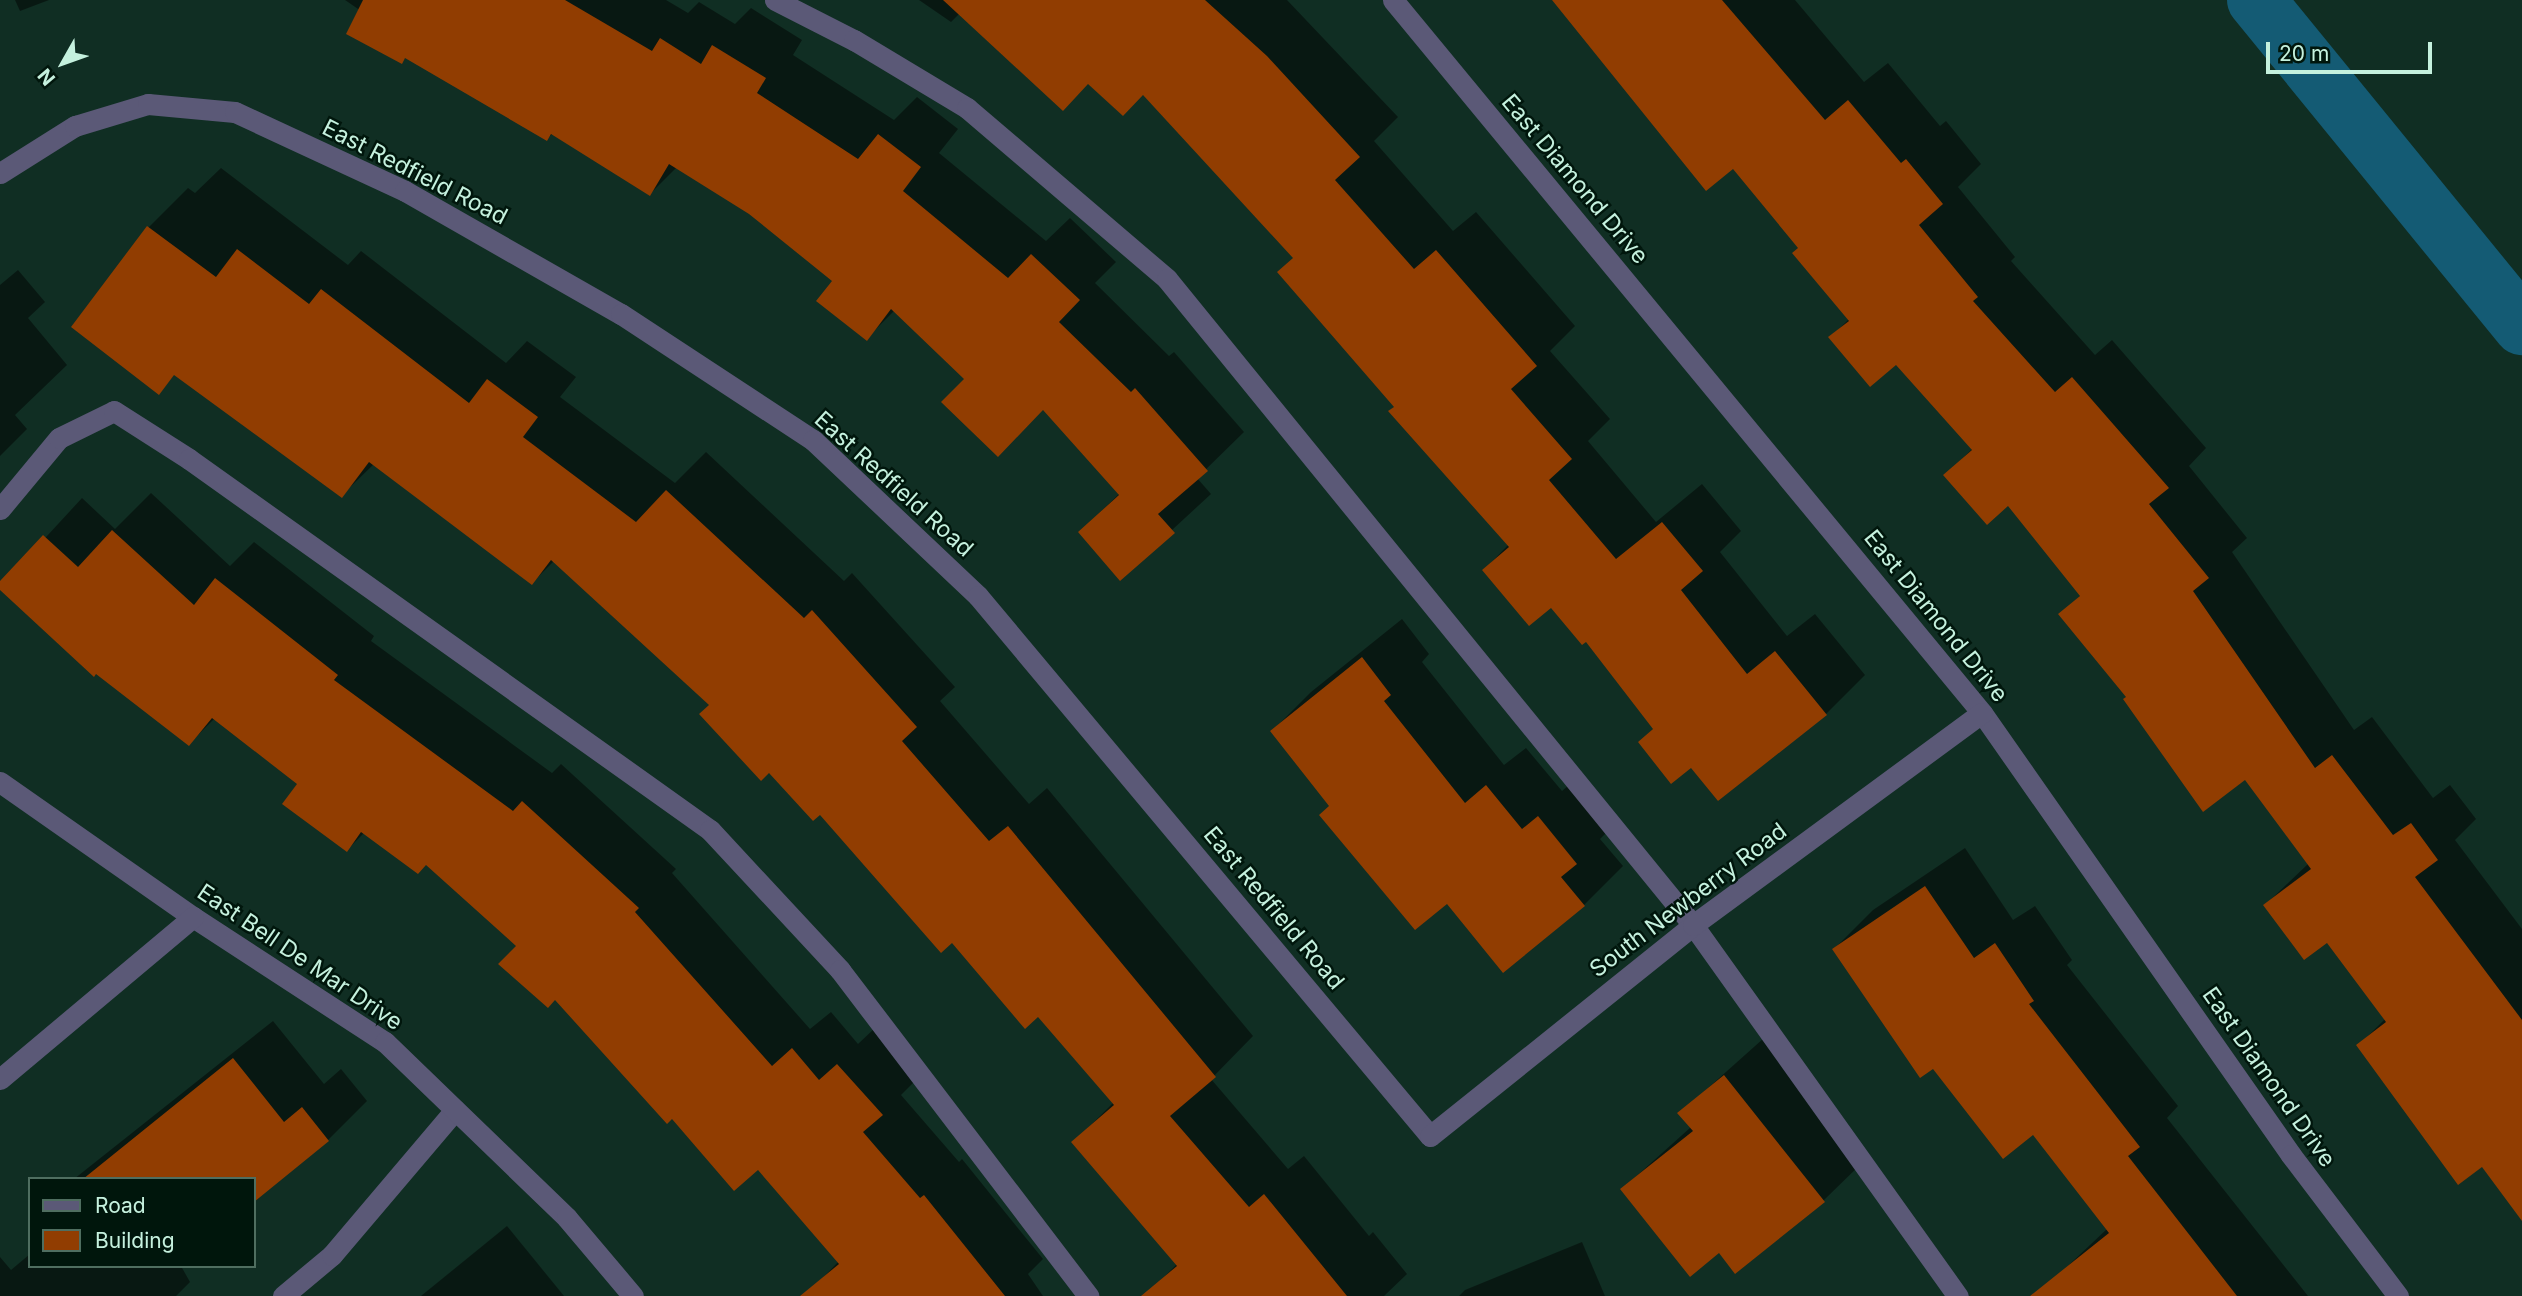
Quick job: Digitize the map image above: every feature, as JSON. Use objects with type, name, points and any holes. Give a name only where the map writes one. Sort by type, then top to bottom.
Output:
[{"type":"street","points":[[775,0],[854,40],[967,108],[1167,279],[1693,925],[1958,1296]]},
{"type":"street","name":"East Diamond Drive","points":[[1392,0],[1982,713],[2291,1155],[2398,1296]]},
{"type":"street","name":"East Redfield Road","points":[[0,173],[75,127],[148,104],[235,112],[405,191],[621,314],[813,440],[978,596],[1430,1136]]},
{"type":"street","points":[[0,509],[60,438],[114,411],[189,459],[710,831],[840,970],[1088,1296]]},
{"type":"street","name":"South Newberry Road","points":[[1430,1136],[1693,925],[1982,713]]},
{"type":"street","name":"East Bell De Mar Drive","points":[[0,782],[193,917],[385,1042],[567,1218],[633,1296]]},
{"type":"street","points":[[0,1079],[193,917]]},
{"type":"street","points":[[283,1296],[332,1255],[455,1110]]},
{"type":"building","points":[[363,0],[565,0],[652,51],[660,38],[701,64],[712,45],[766,78],[757,93],[858,159],[878,134],[921,167],[903,191],[1008,278],[1031,254],[1080,300],[1059,322],[1131,392],[1135,388],[1208,471],[1158,514],[1175,533],[1120,581],[1078,532],[1119,495],[1043,410],[998,457],[941,402],[964,379],[891,309],[867,341],[816,301],[832,281],[749,214],[669,164],[650,196],[551,134],[547,141],[405,58],[402,64],[346,34]]},
{"type":"building","points":[[943,0],[1205,0],[1267,56],[1360,157],[1335,180],[1414,269],[1436,250],[1537,366],[1511,389],[1572,459],[1549,480],[1616,559],[1662,522],[1703,571],[1681,590],[1747,674],[1775,651],[1827,715],[1718,801],[1691,768],[1671,784],[1638,742],[1653,729],[1586,642],[1582,645],[1551,608],[1529,626],[1482,570],[1509,547],[1388,411],[1394,407],[1277,272],[1293,258],[1143,95],[1123,116],[1088,84],[1063,111]]},
{"type":"building","points":[[1552,0],[1722,0],[1825,120],[1848,100],[1901,163],[1906,159],[1943,204],[1919,225],[1978,297],[1973,301],[2055,392],[2072,377],[2169,488],[2149,504],[2209,578],[2193,591],[2315,768],[2332,755],[2393,835],[2411,823],[2438,860],[2415,877],[2522,1020],[2522,1221],[2482,1167],[2458,1185],[2356,1045],[2386,1022],[2327,943],[2304,960],[2263,905],[2311,869],[2245,780],[2203,812],[2123,699],[2126,697],[2058,614],[2080,596],[2008,506],[1987,525],[1943,475],[1972,450],[1896,365],[1870,387],[1828,337],[1849,321],[1792,253],[1798,248],[1733,169],[1706,191]]},
{"type":"building","points":[[147,226],[216,277],[237,249],[309,304],[321,289],[469,403],[487,379],[538,417],[523,437],[636,522],[666,490],[804,618],[812,610],[917,727],[902,741],[989,841],[1008,826],[1216,1077],[1170,1116],[1249,1207],[1264,1194],[1347,1296],[1141,1296],[1177,1266],[1071,1142],[1114,1105],[1038,1017],[1025,1029],[952,943],[941,953],[820,815],[813,821],[769,773],[761,781],[699,714],[709,705],[551,560],[532,585],[369,462],[342,498],[174,375],[159,395],[71,327]]},
{"type":"building","points":[[112,530],[194,605],[215,578],[338,675],[334,680],[513,811],[522,801],[639,908],[635,912],[772,1066],[792,1048],[819,1080],[837,1064],[883,1115],[863,1132],[920,1198],[924,1195],[1005,1296],[800,1296],[839,1264],[758,1170],[734,1191],[672,1119],[667,1124],[555,1000],[548,1008],[498,964],[516,946],[426,865],[418,874],[361,832],[347,852],[282,804],[297,784],[212,718],[189,746],[96,674],[94,677],[0,590],[0,581],[43,535],[78,567]]},
{"type":"building","points":[[1362,657],[1391,695],[1384,701],[1465,803],[1486,785],[1522,829],[1538,816],[1577,864],[1561,877],[1585,906],[1503,973],[1447,904],[1415,930],[1319,815],[1329,806],[1270,731]]},
{"type":"building","points":[[1925,886],[1974,958],[1995,943],[2034,1001],[2029,1004],[2140,1147],[2128,1156],[2237,1296],[2030,1296],[2109,1233],[2033,1135],[2003,1159],[1933,1069],[1920,1078],[1832,949]]},
{"type":"building","points":[[233,1058],[284,1122],[302,1107],[329,1141],[256,1200],[256,1177],[85,1177]]},
{"type":"building","points":[[1724,1075],[1825,1202],[1735,1274],[1719,1253],[1690,1277],[1620,1189],[1693,1131],[1677,1113]]},
{"type":"waterway","points":[[2256,0],[2522,326]]}]
